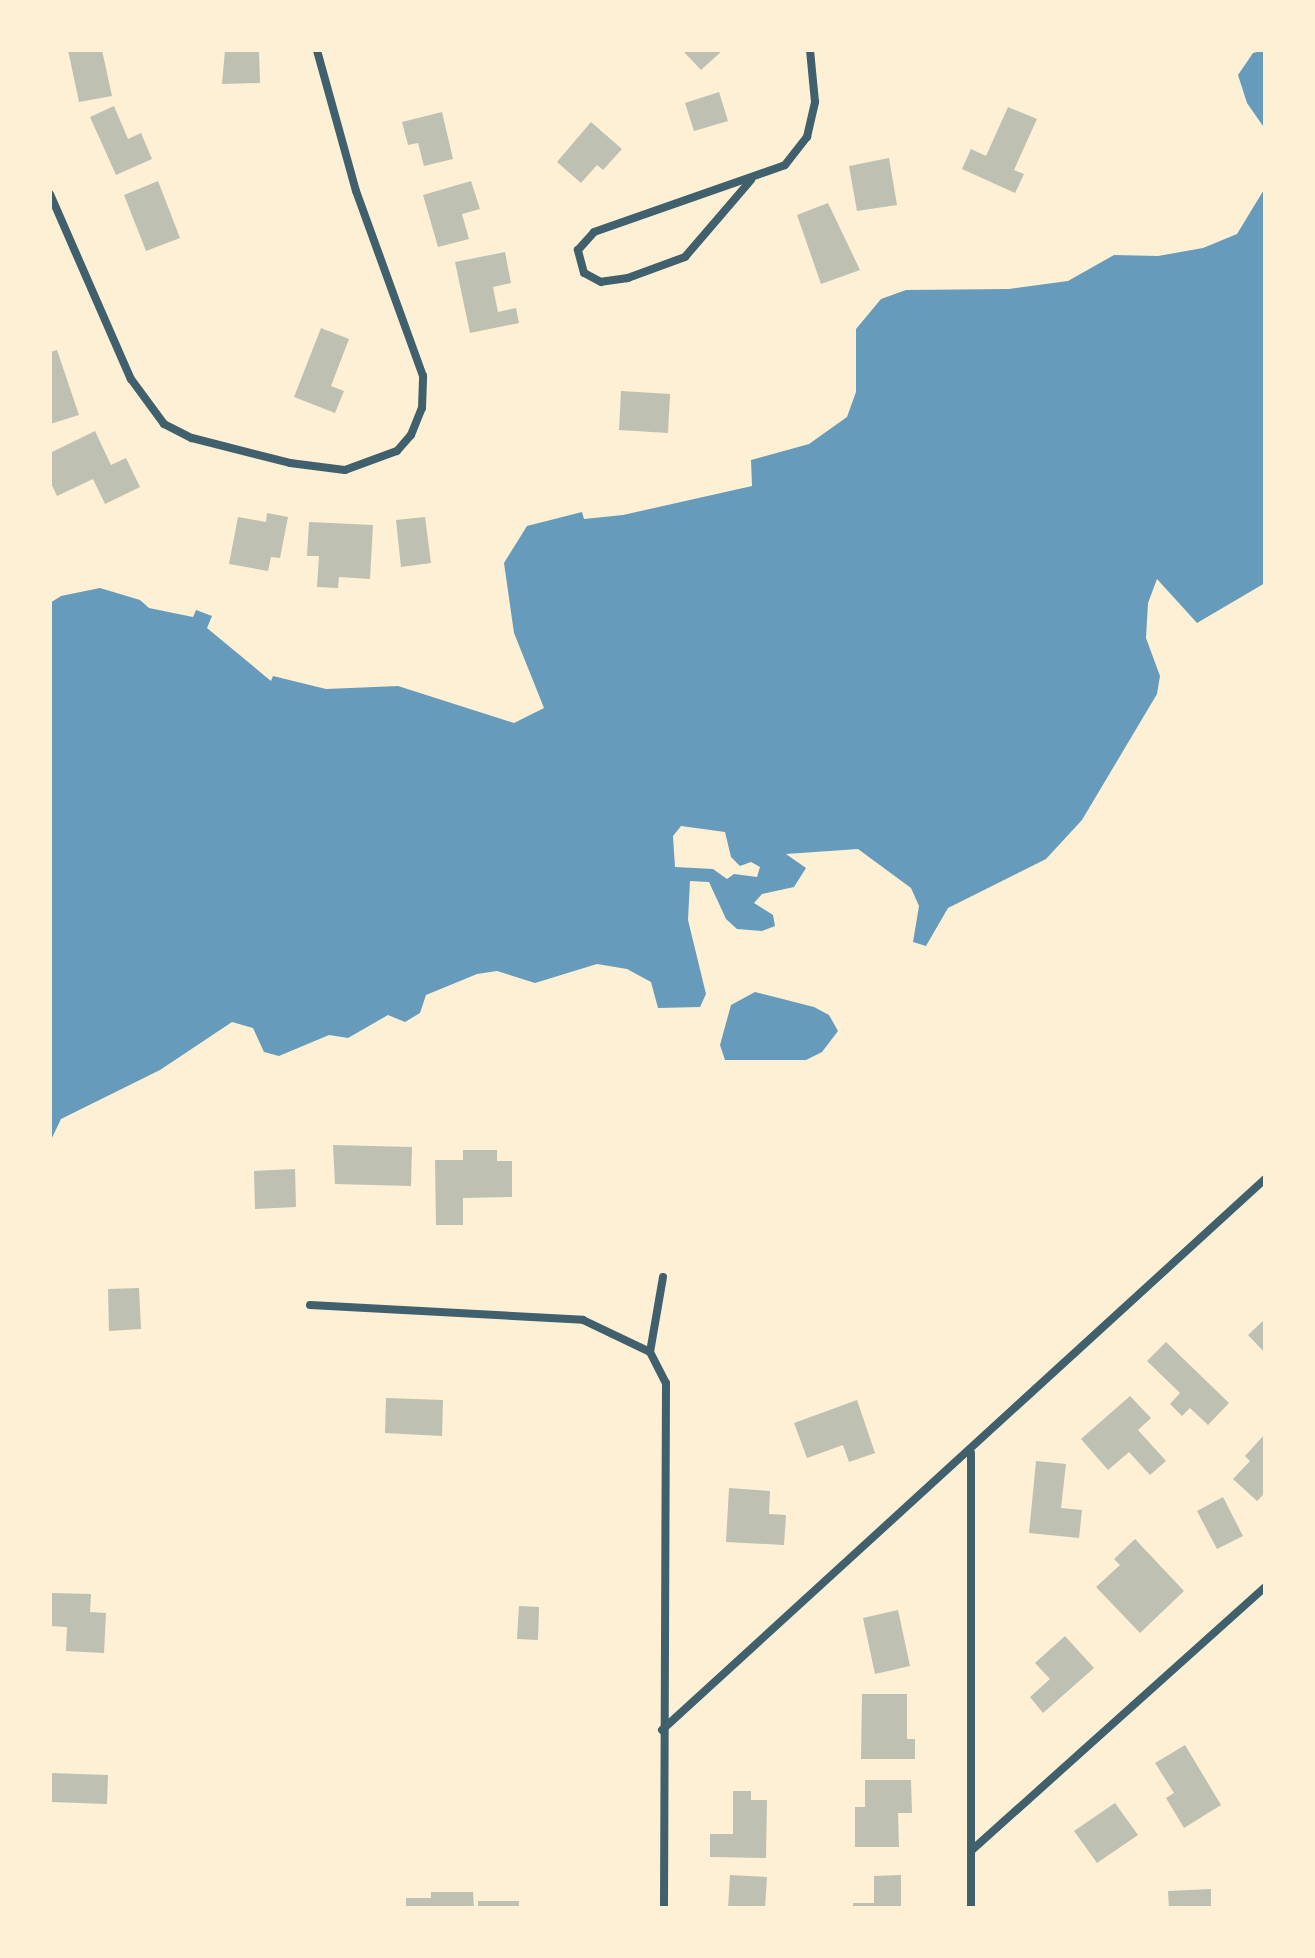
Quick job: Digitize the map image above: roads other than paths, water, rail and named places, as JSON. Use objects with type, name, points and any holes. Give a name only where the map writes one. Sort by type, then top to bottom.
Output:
[{"type":"street","points":[[50,194],[147,407],[164,424],[192,438],[290,463],[345,470],[397,451],[411,435],[422,408],[423,376],[356,191],[317,50]]},
{"type":"street","points":[[751,180],[685,257],[628,278],[601,282],[584,273],[578,250],[594,232],[751,180],[785,165],[807,137],[815,102],[810,50]]},
{"type":"street","points":[[662,1730],[971,1453],[1265,1179]]},
{"type":"street","points":[[663,1277],[650,1352],[666,1383],[662,1730],[664,1908]]},
{"type":"street","points":[[310,1305],[583,1320],[650,1352]]},
{"type":"street","points":[[971,1453],[971,1908]]},
{"type":"street","points":[[972,1850],[1265,1587]]},
{"type":"water","points":[[1265,50],[1265,129],[1247,103],[1238,75],[1253,53]]},
{"type":"water","points":[[1265,188],[1265,583],[1197,623],[1157,579],[1148,603],[1146,638],[1160,676],[1157,694],[1082,820],[1046,859],[948,908],[926,946],[913,942],[919,906],[911,888],[858,849],[786,854],[806,868],[794,887],[762,894],[754,903],[773,915],[775,926],[762,931],[737,929],[726,919],[709,882],[690,881],[688,920],[706,994],[700,1007],[658,1008],[651,982],[627,969],[597,964],[535,983],[497,971],[477,974],[426,995],[420,1013],[405,1022],[388,1015],[348,1038],[329,1035],[279,1056],[264,1052],[253,1028],[232,1022],[160,1070],[61,1119],[50,1142],[50,603],[61,596],[100,588],[140,600],[149,608],[193,617],[196,610],[212,616],[207,628],[271,681],[273,676],[326,689],[398,686],[514,723],[544,708],[514,633],[504,563],[527,526],[582,512],[584,519],[623,515],[752,486],[751,460],[809,444],[847,417],[856,392],[856,329],[881,299],[906,290],[1009,289],[1068,281],[1114,255],[1158,256],[1203,248],[1237,234]],"holes":[[[681,826],[725,832],[731,857],[740,866],[751,862],[760,867],[757,877],[734,874],[727,879],[713,869],[675,867],[673,836]]]},
{"type":"water","points":[[755,992],[814,1007],[829,1015],[838,1031],[822,1052],[806,1060],[725,1060],[720,1045],[731,1005]]}]
